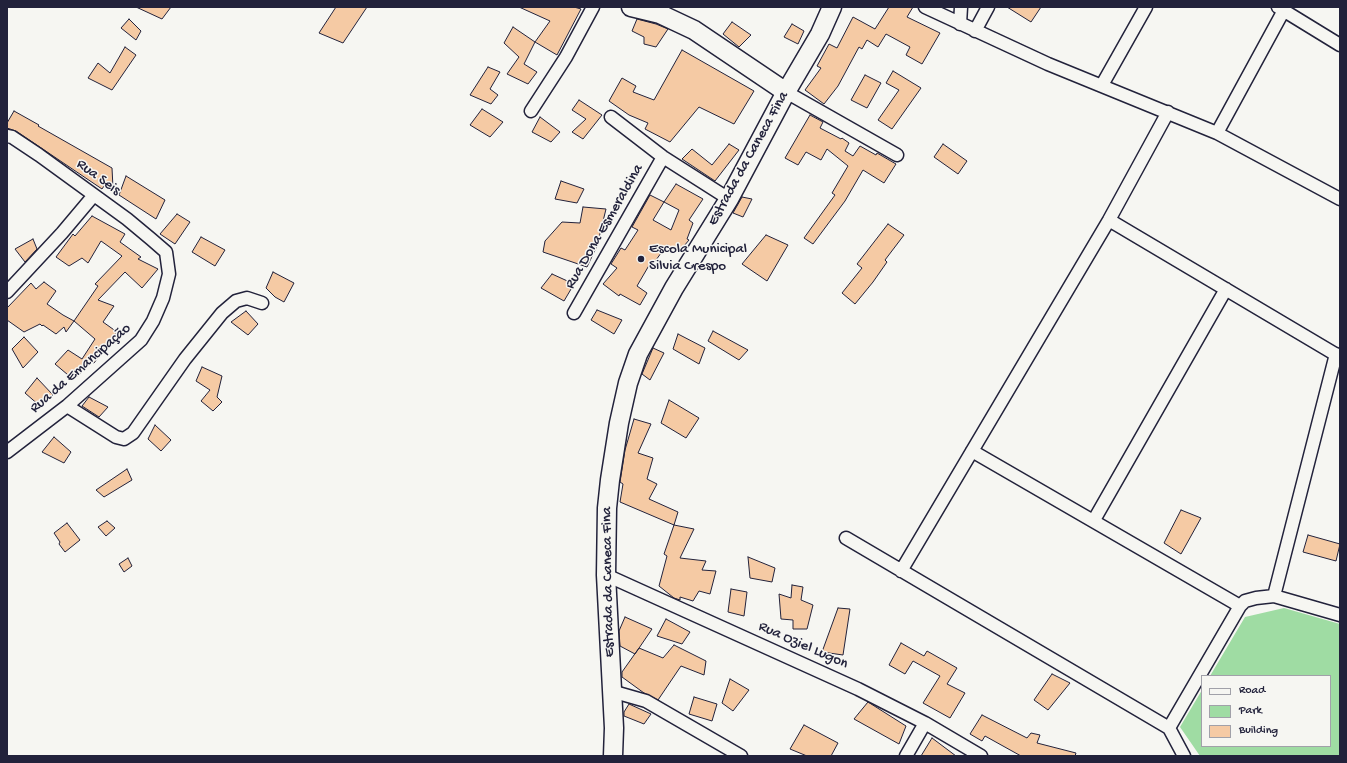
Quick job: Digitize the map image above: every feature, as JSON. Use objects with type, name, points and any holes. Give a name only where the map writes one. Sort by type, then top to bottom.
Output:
[{"type":"street","points":[[531,111],[566,57],[593,7]]},
{"type":"street","points":[[631,7],[660,14],[694,30],[786,92],[897,155]]},
{"type":"street","name":"Estrada da Caneca Fina","points":[[613,756],[614,728],[606,575],[610,480],[619,423],[633,367],[674,288],[729,199],[786,92],[820,34],[832,7]]},
{"type":"street","points":[[925,7],[1048,64],[1217,133],[1340,199]]},
{"type":"street","points":[[960,24],[961,7]]},
{"type":"street","points":[[975,31],[988,7]]},
{"type":"street","points":[[1102,85],[1146,7]]},
{"type":"street","points":[[1217,133],[1281,9],[1340,44]]},
{"type":"street","points":[[900,570],[1109,220],[1168,112]]},
{"type":"street","points":[[611,117],[663,156],[729,199]]},
{"type":"street","name":"Rua Seis","points":[[7,136],[12,137],[39,155],[127,219],[166,252]]},
{"type":"street","name":"Rua Dona Esmeraldina","points":[[574,313],[663,156]]},
{"type":"street","points":[[7,292],[62,233],[94,195]]},
{"type":"street","points":[[1109,220],[1338,356],[1274,596]]},
{"type":"street","name":"Rua da Emancipação","points":[[7,452],[67,406],[141,340],[153,321],[163,298],[169,274],[166,252]]},
{"type":"street","points":[[1094,520],[1226,289]]},
{"type":"street","points":[[67,406],[116,437],[124,438],[133,433],[185,359],[222,313],[236,300],[247,298],[262,303]]},
{"type":"street","points":[[972,451],[1094,520],[1240,606]]},
{"type":"street","points":[[846,538],[1169,728],[1184,756]]},
{"type":"street","name":"Rua Oziel Lugon","points":[[606,575],[830,676],[925,723],[981,756]]},
{"type":"street","points":[[1169,728],[1240,606],[1245,601],[1274,596],[1340,615]]},
{"type":"street","points":[[611,691],[646,701],[741,756]]},
{"type":"street","points":[[906,756],[925,723]]},
{"type":"green space","points":[[1284,608],[1340,624],[1340,756],[1200,756],[1180,727],[1201,692],[1201,747],[1331,747],[1331,675],[1211,675],[1245,617]]},
{"type":"building","points":[[136,7],[171,7],[162,19]]},
{"type":"building","points":[[336,7],[367,7],[343,43],[319,33]]},
{"type":"building","points":[[519,7],[574,7],[581,9],[557,55],[535,42],[550,21]]},
{"type":"building","points":[[889,7],[913,7],[907,17],[940,33],[922,64],[906,55],[910,47],[886,34],[878,47],[867,40],[862,49],[859,47],[838,86],[824,104],[805,90],[821,68],[817,66],[829,44],[837,48],[853,17],[875,29]]},
{"type":"building","points":[[1007,7],[1041,7],[1031,22]]},
{"type":"building","points":[[129,19],[141,31],[136,40],[121,28]]},
{"type":"building","points":[[637,19],[668,29],[656,47],[644,44],[644,37],[632,31]]},
{"type":"building","points":[[732,22],[751,35],[739,47],[723,34]]},
{"type":"building","points":[[792,24],[804,31],[798,44],[784,37]]},
{"type":"building","points":[[513,27],[535,42],[524,64],[537,72],[528,84],[507,74],[519,57],[504,43]]},
{"type":"building","points":[[125,47],[136,55],[112,90],[88,78],[98,63],[110,73]]},
{"type":"building","points":[[682,50],[754,91],[734,124],[699,107],[670,142],[645,129],[648,123],[629,115],[609,101],[622,78],[636,86],[633,92],[654,100]]},
{"type":"building","points":[[488,67],[500,72],[490,89],[498,95],[491,104],[470,95]]},
{"type":"building","points":[[893,71],[921,88],[892,129],[878,120],[899,90],[886,83]]},
{"type":"building","points":[[865,75],[881,83],[867,108],[851,100]]},
{"type":"building","points":[[579,100],[602,115],[583,139],[572,132],[586,119],[572,110]]},
{"type":"building","points":[[482,109],[503,122],[490,137],[470,125]]},
{"type":"building","points":[[14,111],[112,168],[113,188],[106,183],[102,189],[16,131],[7,128],[7,123]]},
{"type":"building","points":[[810,115],[823,122],[820,128],[841,139],[842,138],[849,143],[845,151],[853,156],[860,146],[876,155],[877,153],[896,164],[884,183],[863,170],[845,201],[813,244],[804,238],[835,195],[832,193],[848,166],[827,149],[821,160],[806,152],[798,165],[785,158]]},
{"type":"building","points":[[540,117],[560,132],[551,142],[532,132]]},
{"type":"building","points":[[729,144],[739,150],[715,181],[682,159],[692,149],[712,165]]},
{"type":"building","points":[[943,144],[967,161],[958,174],[934,157]]},
{"type":"building","points":[[126,176],[165,200],[156,219],[119,195]]},
{"type":"building","points":[[561,181],[584,189],[577,203],[555,199]]},
{"type":"building","points":[[676,184],[703,199],[689,220],[693,223],[687,239],[689,240],[679,252],[667,245],[653,264],[651,262],[637,286],[647,293],[640,305],[620,294],[619,296],[603,284],[617,268],[611,264],[621,248],[625,250],[638,230],[632,227],[650,195],[664,202]],"holes":[[[664,202],[679,210],[671,230],[653,220]]]},
{"type":"building","points":[[742,197],[752,199],[743,217],[733,213]]},
{"type":"building","points":[[583,207],[606,209],[597,246],[587,267],[543,252],[545,241],[562,222],[580,223]]},
{"type":"building","points":[[177,214],[190,222],[175,244],[160,234]]},
{"type":"building","points":[[92,216],[125,234],[120,242],[141,257],[138,259],[158,269],[142,288],[125,272],[98,300],[114,306],[103,322],[117,332],[94,363],[92,362],[74,380],[55,364],[68,350],[82,359],[95,339],[74,321],[98,286],[95,284],[122,256],[101,241],[88,263],[82,258],[69,266],[56,257],[73,234],[75,236]]},
{"type":"building","points":[[888,224],[904,235],[885,260],[887,262],[873,282],[855,304],[842,293],[862,268],[857,264]]},
{"type":"building","points":[[766,235],[788,245],[767,281],[742,264]]},
{"type":"building","points":[[201,237],[225,250],[215,266],[192,252]]},
{"type":"building","points":[[33,239],[37,249],[25,262],[15,249]]},
{"type":"building","points":[[273,272],[294,283],[284,302],[275,297],[266,288]]},
{"type":"building","points":[[552,274],[574,284],[564,301],[541,288]]},
{"type":"building","points":[[44,282],[56,291],[47,304],[74,321],[66,332],[64,327],[56,334],[40,324],[24,332],[7,320],[7,308],[31,283],[36,289]]},
{"type":"building","points":[[597,310],[622,320],[614,334],[591,320]]},
{"type":"building","points":[[246,311],[258,324],[248,335],[231,322]]},
{"type":"building","points":[[713,331],[748,350],[739,360],[708,341]]},
{"type":"building","points":[[678,334],[705,348],[699,364],[673,349]]},
{"type":"building","points":[[24,337],[38,352],[23,368],[12,349]]},
{"type":"building","points":[[653,348],[664,353],[650,380],[642,374]]},
{"type":"building","points":[[202,367],[222,376],[217,397],[222,402],[213,411],[201,401],[210,390],[196,381]]},
{"type":"building","points":[[37,378],[53,395],[40,406],[25,393]]},
{"type":"building","points":[[89,397],[108,407],[99,417],[82,406]]},
{"type":"building","points":[[669,400],[699,418],[686,438],[661,423]]},
{"type":"building","points":[[634,419],[651,424],[638,453],[653,458],[647,479],[657,484],[649,499],[678,512],[674,525],[620,502],[623,484],[620,482],[625,450]]},
{"type":"building","points":[[155,425],[171,440],[161,451],[148,439]]},
{"type":"building","points":[[54,437],[71,452],[64,463],[42,452]]},
{"type":"building","points":[[127,469],[132,480],[104,497],[96,490]]},
{"type":"building","points":[[1181,510],[1201,518],[1181,554],[1164,543]]},
{"type":"building","points":[[107,521],[115,528],[106,536],[98,527]]},
{"type":"building","points":[[67,523],[80,540],[65,552],[54,533]]},
{"type":"building","points":[[674,525],[694,529],[680,558],[706,561],[702,570],[716,571],[710,594],[699,591],[693,601],[680,597],[680,600],[674,598],[659,586],[667,556],[664,554]]},
{"type":"building","points":[[1308,535],[1340,544],[1336,561],[1303,552]]},
{"type":"building","points":[[748,557],[775,568],[772,582],[750,578]]},
{"type":"building","points":[[128,558],[132,566],[124,572],[119,564]]},
{"type":"building","points":[[792,585],[803,587],[801,600],[813,605],[807,629],[793,629],[793,620],[781,619],[779,594],[791,598]]},
{"type":"building","points":[[731,589],[747,592],[744,616],[728,612]]},
{"type":"building","points":[[838,608],[850,609],[843,655],[822,652]]},
{"type":"building","points":[[625,617],[652,629],[635,654],[620,646],[619,631]]},
{"type":"building","points":[[666,619],[690,632],[682,644],[657,636]]},
{"type":"building","points":[[901,643],[924,656],[927,651],[957,668],[947,684],[965,693],[950,718],[923,703],[940,676],[913,661],[905,674],[889,665]]},
{"type":"building","points":[[674,645],[706,661],[704,675],[681,666],[658,700],[644,693],[622,677],[622,672],[639,648],[663,658]]},
{"type":"building","points":[[1052,674],[1070,683],[1048,710],[1034,700]]},
{"type":"building","points":[[730,679],[749,690],[733,711],[722,703]]},
{"type":"building","points":[[694,697],[717,704],[712,721],[689,714]]},
{"type":"building","points":[[868,702],[906,726],[899,744],[854,719]]},
{"type":"building","points":[[629,704],[651,714],[644,724],[624,716],[624,712]]},
{"type":"building","points":[[982,715],[1027,738],[1031,733],[1040,735],[1037,743],[1076,753],[1075,756],[1021,756],[985,736],[982,741],[970,734]]},
{"type":"building","points":[[804,725],[838,743],[831,756],[807,756],[790,749]]},
{"type":"building","points":[[932,738],[956,756],[921,756]]},
{"type":"place","name":"Escola Municipal Silvia Crespo","points":[[641,259]]}]
